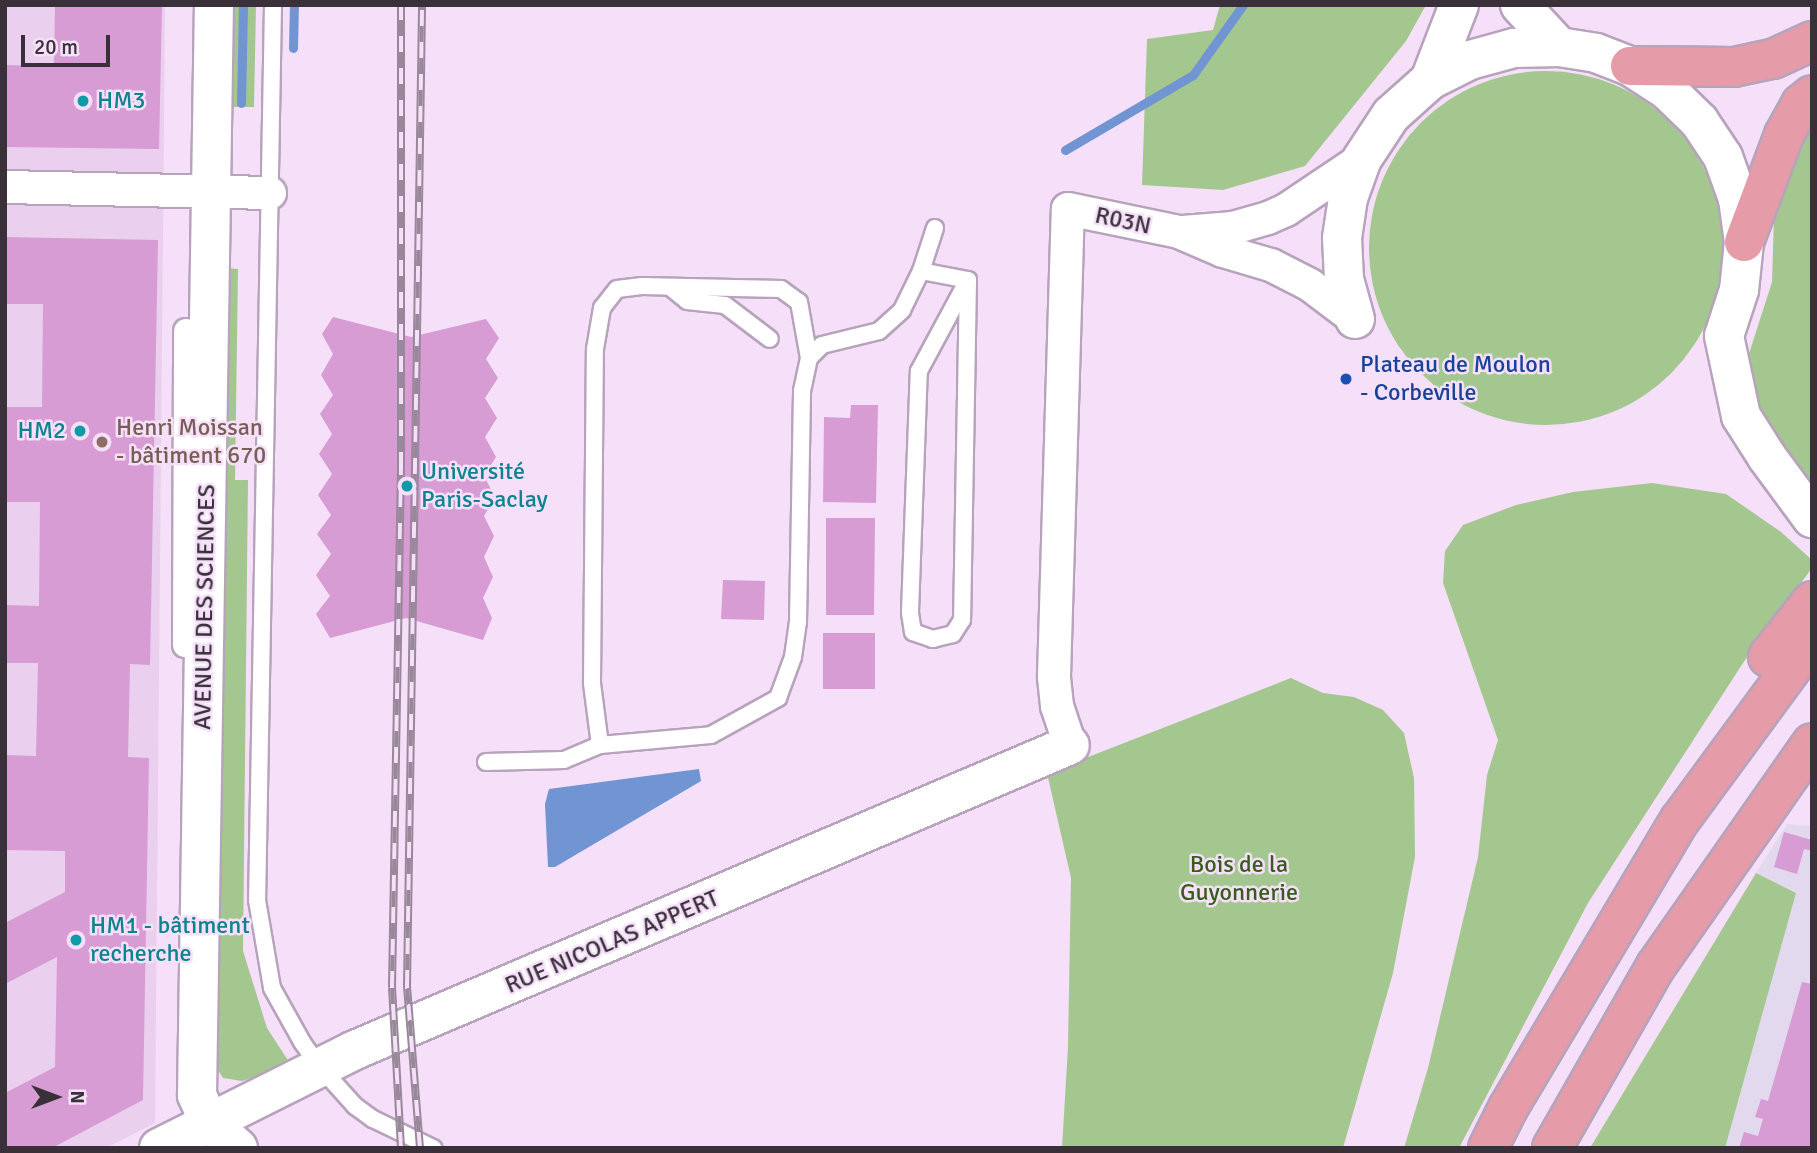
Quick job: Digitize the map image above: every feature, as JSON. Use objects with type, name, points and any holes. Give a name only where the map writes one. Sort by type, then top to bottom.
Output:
[{"type":"highway","points":[[1630,66],[1734,67],[1773,59],[1812,41]]},
{"type":"highway","points":[[1744,242],[1784,135],[1801,104],[1812,95]]},
{"type":"highway","points":[[1488,1148],[1522,1084],[1680,820],[1770,653],[1812,601]]},
{"type":"highway","points":[[1680,820],[1812,640]]},
{"type":"highway","points":[[1552,1148],[1656,966],[1812,743]]},
{"type":"street","name":"AVENUE DES SCIENCES","points":[[208,1132],[197,1096],[214,5]]},
{"type":"street","points":[[1430,80],[1459,5]]},
{"type":"street","points":[[1520,5],[1559,47]]},
{"type":"street","points":[[1355,319],[1344,279],[1342,238],[1348,198],[1362,159],[1391,115],[1430,80],[1470,60],[1514,48],[1559,47],[1595,53],[1630,66],[1675,97],[1699,121],[1723,157],[1738,198],[1744,242],[1740,290],[1724,336],[1741,416],[1766,457],[1811,517]]},
{"type":"street","points":[[1178,232],[1233,228],[1268,218],[1286,210],[1362,159]]},
{"type":"street","points":[[5,187],[270,193]]},
{"type":"street","name":"R03N","points":[[1070,746],[1057,706],[1054,676],[1068,209],[1178,232]]},
{"type":"street","points":[[1178,232],[1286,272],[1310,285],[1355,319]]},
{"type":"street","points":[[184,759],[186,331]]},
{"type":"street","name":"RUE NICOLAS APPERT","points":[[159,1148],[208,1132],[319,1066],[1070,746]]},
{"type":"street","points":[[208,1132],[238,1148]]},
{"type":"lane","points":[[273,5],[257,900],[272,988],[296,1034],[319,1066],[355,1106],[373,1119],[433,1148]]},
{"type":"lane","points":[[809,358],[822,345],[879,331],[902,310],[921,271],[935,228]]},
{"type":"lane","points":[[921,271],[968,280]]},
{"type":"lane","points":[[968,280],[962,620],[953,634],[933,639],[913,632],[910,612],[919,371],[968,280]]},
{"type":"lane","points":[[670,287],[687,301],[725,304],[770,339]]},
{"type":"lane","points":[[486,762],[564,761],[600,744],[711,735],[778,698],[793,657],[797,622],[802,391],[809,358],[799,302],[781,289],[617,289],[602,308],[596,349],[592,682],[600,744]]},
{"type":"shaded area","points":[[5,5],[165,5],[155,1123],[106,1148],[5,1148]]},
{"type":"shaded area","points":[[1787,824],[1812,826],[1812,1148],[1725,1148],[1796,893],[1756,873]]},
{"type":"green space","points":[[230,5],[256,5],[254,107],[228,107]]},
{"type":"green space","points":[[1220,5],[1426,5],[1406,41],[1305,166],[1223,190],[1142,185],[1147,39],[1213,30]]},
{"type":"green space","points":[[1546,71],[1580,75],[1614,85],[1644,101],[1671,123],[1693,150],[1709,180],[1719,214],[1723,248],[1719,282],[1709,316],[1693,346],[1671,373],[1644,395],[1614,411],[1580,421],[1546,425],[1512,421],[1478,411],[1448,395],[1421,373],[1399,346],[1383,316],[1373,282],[1369,248],[1373,214],[1383,180],[1399,150],[1421,123],[1448,101],[1478,85],[1512,75]]},
{"type":"green space","points":[[1812,116],[1812,490],[1751,402],[1747,360],[1772,282],[1774,217],[1787,161]]},
{"type":"green space","points":[[225,268],[238,269],[235,480],[248,480],[243,951],[267,1028],[291,1065],[242,1081],[223,1078],[213,1062]]},
{"type":"green space","points":[[1652,483],[1726,494],[1781,532],[1812,560],[1812,568],[1743,663],[1588,903],[1459,1148],[1404,1148],[1428,1068],[1478,857],[1487,775],[1498,740],[1443,583],[1445,551],[1463,525],[1516,505],[1573,492]]},
{"type":"green space","name":"Bois de la Guyonnerie","points":[[1291,678],[1323,693],[1354,697],[1383,710],[1404,733],[1414,778],[1415,857],[1393,973],[1343,1148],[1062,1148],[1068,1047],[1071,878],[1047,773]]},
{"type":"green space","points":[[1756,873],[1796,893],[1725,1148],[1590,1148]]},
{"type":"water","points":[[699,769],[701,781],[555,867],[548,867],[545,804],[549,789]]},
{"type":"building","name":"HM3","points":[[55,5],[162,5],[159,149],[5,147],[5,65],[54,66]]},
{"type":"building","points":[[5,237],[158,240],[150,665],[130,664],[128,757],[149,758],[143,1100],[52,1148],[5,1148],[5,1093],[55,1067],[57,957],[5,984],[5,923],[65,892],[65,851],[5,850],[5,755],[36,756],[38,663],[5,663],[5,605],[39,606],[40,502],[5,502],[5,407],[42,407],[43,304],[5,304]]},
{"type":"building","name":"Université Paris-Saclay","points":[[333,317],[411,337],[486,319],[499,338],[486,359],[498,378],[485,398],[497,418],[485,437],[496,457],[484,476],[495,497],[484,516],[494,536],[484,557],[493,577],[483,598],[492,618],[483,640],[406,618],[330,638],[316,614],[330,596],[316,575],[331,554],[317,534],[331,515],[318,495],[332,474],[319,454],[332,434],[320,414],[333,395],[321,375],[333,354],[322,334]]},
{"type":"building","points":[[851,405],[878,405],[876,503],[823,502],[824,417],[850,418]]},
{"type":"building","points":[[826,518],[875,518],[874,615],[826,615]]},
{"type":"building","points":[[723,580],[765,581],[764,620],[721,619]]},
{"type":"building","points":[[823,633],[875,633],[875,689],[823,689]]},
{"type":"building","points":[[1784,832],[1812,840],[1812,851],[1804,849],[1797,874],[1774,867]]},
{"type":"building","points":[[1802,982],[1812,984],[1812,1148],[1739,1148],[1744,1132],[1758,1136],[1763,1119],[1755,1117],[1761,1099],[1768,1101]]},
{"type":"waterway","points":[[241,103],[243,5]]},
{"type":"waterway","points":[[293,48],[294,5]]},
{"type":"waterway","points":[[1065,150],[1193,75],[1243,5]]},
{"type":"railway","points":[[401,5],[401,468],[392,987],[401,1148]]},
{"type":"railway","points":[[420,1148],[407,986],[422,5]]},
{"type":"place","name":"HM3","points":[[83,101]]},
{"type":"place","name":"Plateau de Moulon - Corbeville","points":[[1346,379]]},
{"type":"place","name":"HM2","points":[[80,431]]},
{"type":"place","name":"Henri Moissan - bâtiment 670","points":[[102,442]]},
{"type":"place","name":"Université Paris-Saclay","points":[[407,486]]},
{"type":"place","name":"HM1 - bâtiment recherche","points":[[76,940]]}]
